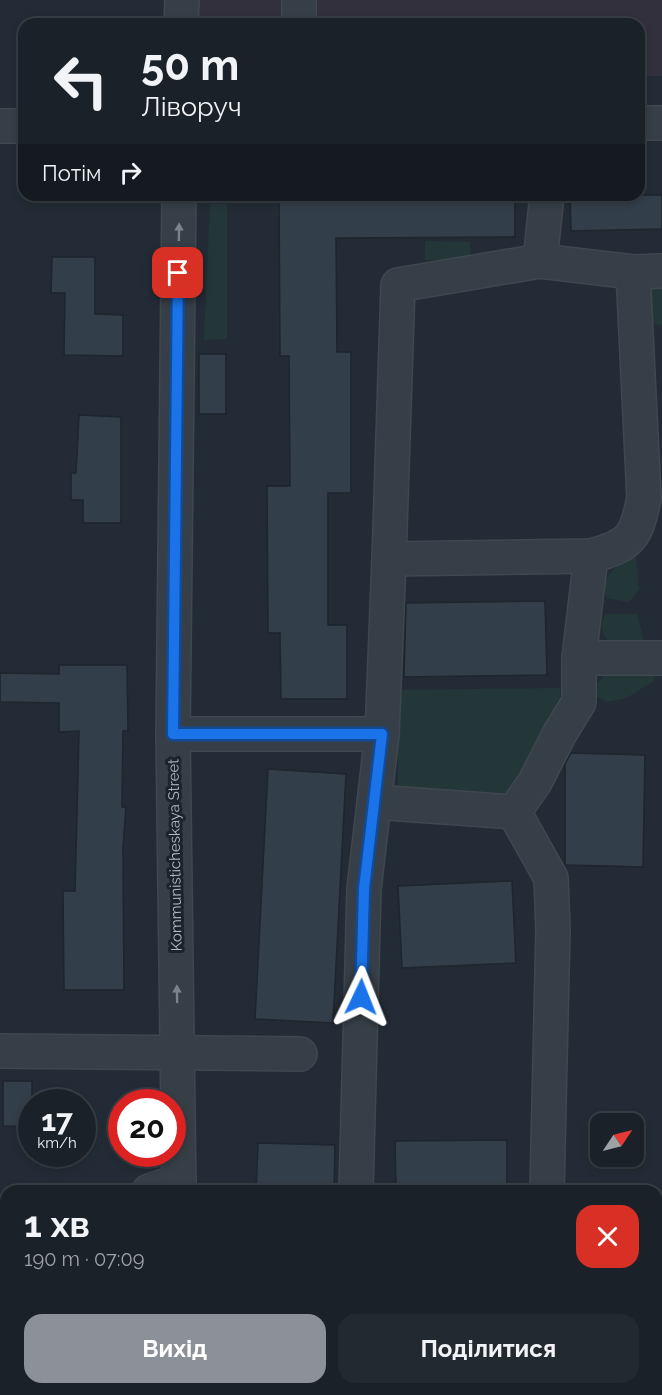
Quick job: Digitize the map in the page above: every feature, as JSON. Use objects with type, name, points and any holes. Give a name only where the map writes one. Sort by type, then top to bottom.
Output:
[{"type":"street","points":[[181,18],[182,0]]},
{"type":"street","points":[[299,0],[299,18]]},
{"type":"street","points":[[645,123],[662,123]]},
{"type":"street","points":[[0,126],[18,126]]},
{"type":"street","name":"Kommunisticheskaya Street","points":[[169,1185],[178,1052],[173,734],[179,201]]},
{"type":"street","points":[[540,261],[546,201]]},
{"type":"street","points":[[356,1185],[364,889],[382,734],[398,285],[540,261],[647,272],[644,498],[637,530],[615,549],[591,556],[389,559]]},
{"type":"street","points":[[514,812],[535,782],[579,702],[579,658],[591,556]]},
{"type":"street","points":[[579,658],[662,658]]},
{"type":"street","points":[[173,734],[382,734]]},
{"type":"street","points":[[374,802],[514,812]]},
{"type":"street","points":[[514,812],[551,879],[552,973],[547,1185]]},
{"type":"street","points":[[0,1051],[300,1054]]},
{"type":"shaded area","points":[[196,0],[662,0],[662,76],[645,76],[645,18],[196,18]]},
{"type":"shaded area","points":[[210,204],[227,204],[227,339],[204,340]]},
{"type":"shaded area","points":[[425,241],[470,242],[471,260],[425,260]]},
{"type":"shaded area","points":[[662,276],[662,324],[660,326],[650,321],[647,283]]},
{"type":"shaded area","points":[[636,557],[639,589],[629,602],[607,598],[605,584],[607,577],[617,567]]},
{"type":"shaded area","points":[[605,614],[637,614],[647,655],[613,644],[607,639],[602,624]]},
{"type":"shaded area","points":[[656,663],[654,681],[626,698],[607,702],[596,696],[594,687],[606,674]]},
{"type":"shaded area","points":[[560,688],[557,718],[551,733],[534,762],[504,799],[398,791],[398,690]]},
{"type":"building","points":[[645,195],[662,195],[662,229],[571,231],[570,201],[645,201]]},
{"type":"building","points":[[279,201],[515,201],[515,237],[336,238],[337,352],[351,352],[351,493],[328,493],[328,625],[347,625],[347,699],[281,699],[280,633],[268,633],[267,486],[290,486],[289,356],[280,356]]},
{"type":"building","points":[[52,257],[95,257],[95,314],[123,315],[123,356],[64,355],[65,293],[51,293]]},
{"type":"building","points":[[199,354],[226,354],[226,414],[199,414]]},
{"type":"building","points":[[79,415],[121,417],[121,523],[83,523],[83,500],[71,500],[71,473],[76,473]]},
{"type":"building","points":[[545,601],[547,675],[404,677],[406,603]]},
{"type":"building","points":[[59,665],[127,665],[128,731],[123,731],[122,807],[126,807],[123,849],[124,990],[64,990],[63,891],[75,891],[79,731],[59,732],[59,703],[0,702],[0,673],[59,674]]},
{"type":"building","points":[[571,753],[645,755],[643,867],[565,865],[565,764]]},
{"type":"building","points":[[268,769],[346,774],[333,1023],[255,1019]]},
{"type":"building","points":[[512,881],[516,963],[402,968],[398,886]]},
{"type":"building","points":[[3,1081],[32,1081],[32,1089],[18,1089],[18,1127],[3,1126]]},
{"type":"building","points":[[507,1140],[507,1185],[396,1185],[395,1141]]},
{"type":"building","points":[[258,1143],[335,1145],[334,1185],[256,1185]]},
{"type":"route","points":[[178,273],[173,734],[382,734],[364,889],[361,997]]}]
